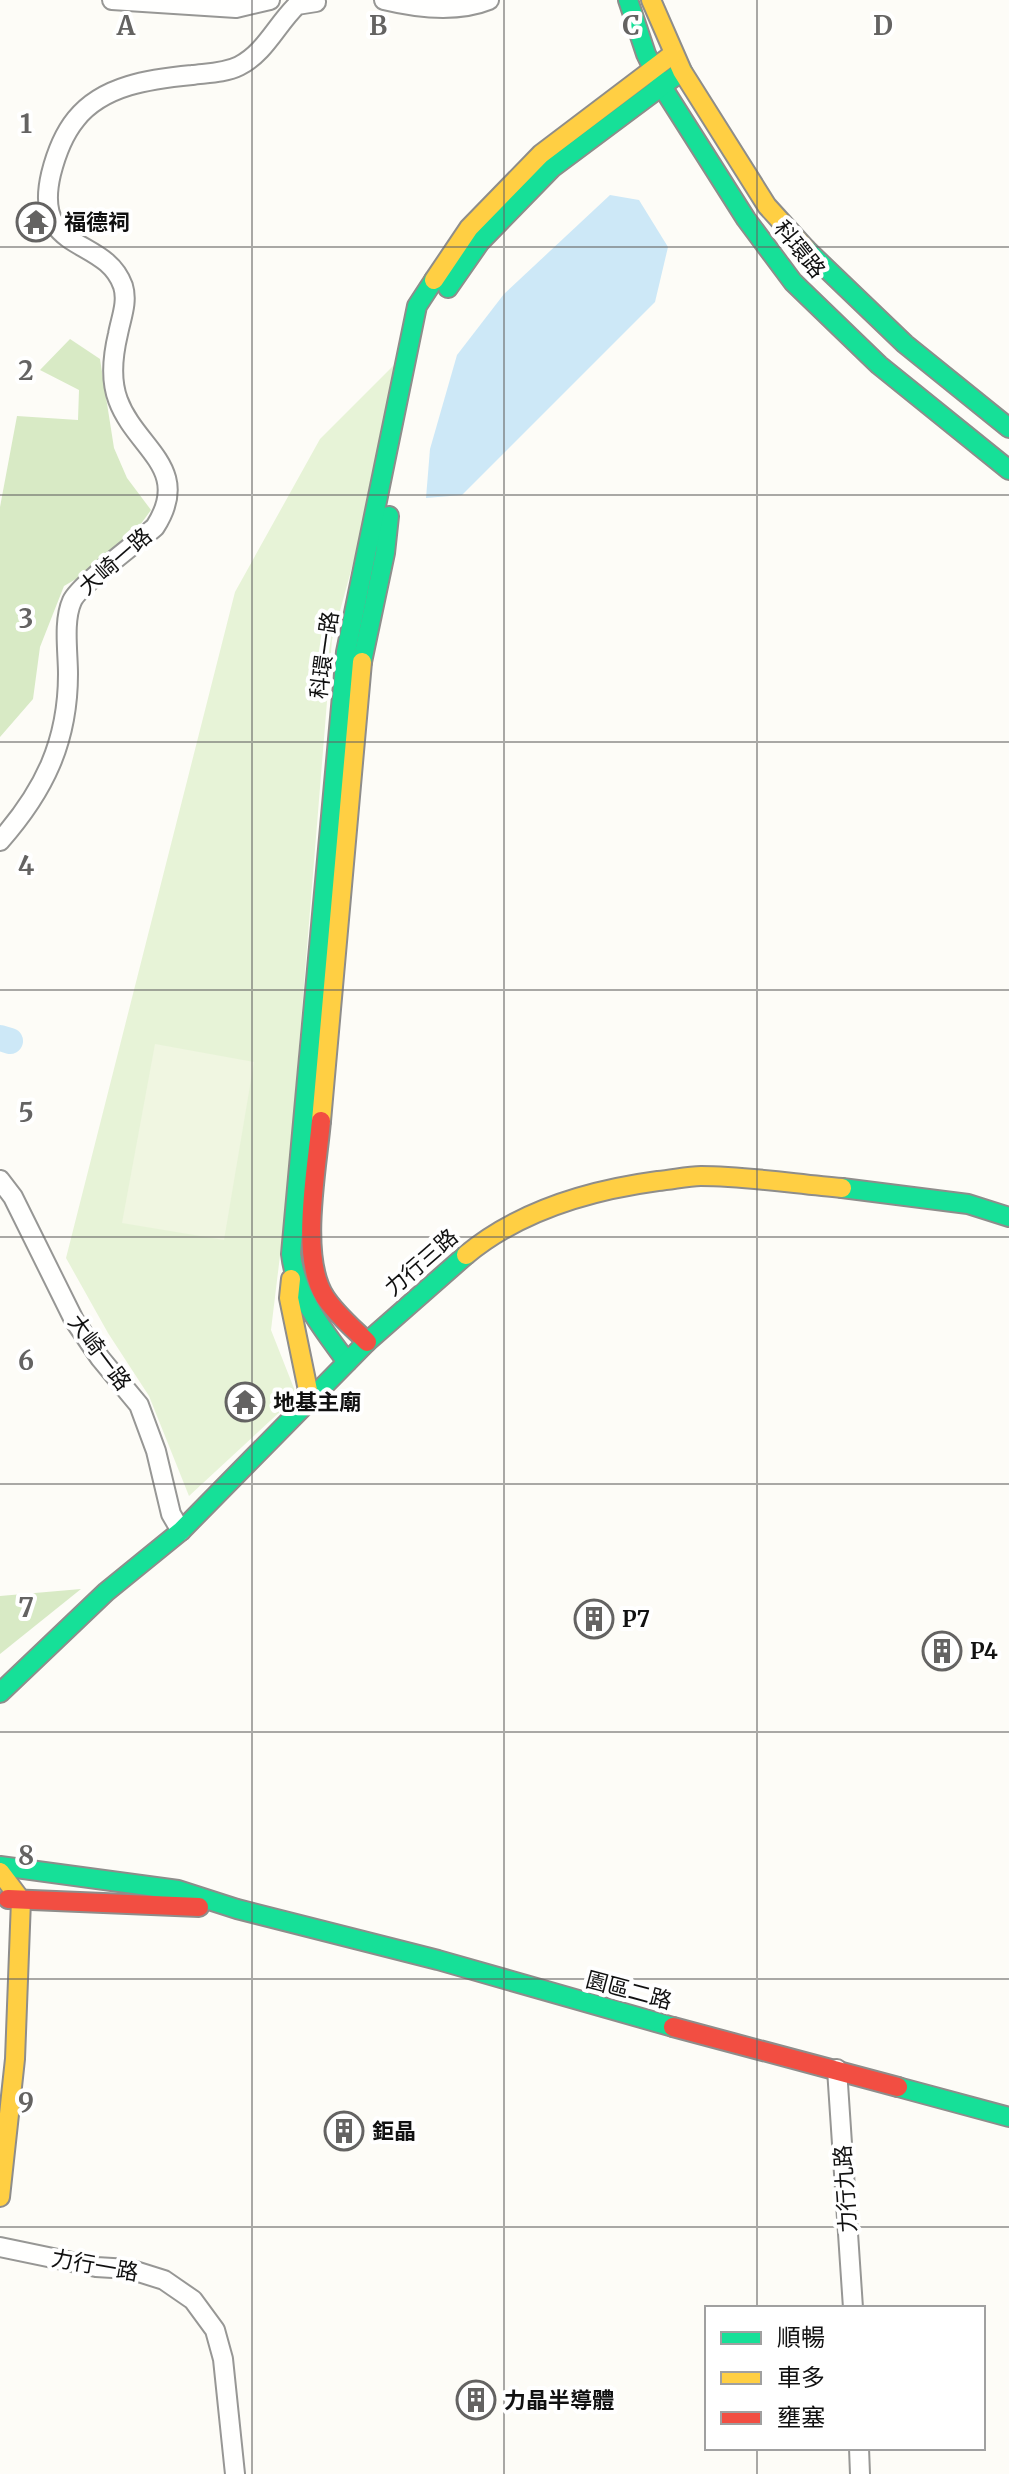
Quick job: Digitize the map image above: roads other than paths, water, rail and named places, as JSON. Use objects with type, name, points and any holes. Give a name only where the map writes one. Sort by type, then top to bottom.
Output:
[{"type":"street","points":[[112,0],[236,8],[271,0],[322,1]]},
{"type":"street","points":[[384,0],[426,6],[471,7],[489,0]]},
{"type":"street","name":"科環路","points":[[628,0],[657,78],[746,219],[793,282],[879,365],[1009,470]]},
{"type":"street","name":"科環路","points":[[651,0],[682,71],[767,206],[819,264],[905,344],[1009,428]]},
{"type":"street","name":"大崎一路","points":[[0,841],[23,815],[56,757],[68,692],[68,619],[72,599],[155,527],[167,499],[164,469],[125,415],[117,397],[114,355],[124,289],[110,267],[61,232],[48,210],[48,190],[58,151],[76,119],[88,106],[112,92],[142,82],[221,72],[241,65],[258,52],[297,5],[322,1]]},
{"type":"street","name":"科環一路","points":[[367,1342],[329,1304],[317,1287],[312,1269],[313,1194],[325,1093],[362,664],[385,553],[389,515],[432,311],[480,242],[552,168],[657,78],[673,54]]},
{"type":"street","name":"科環一路","points":[[347,1362],[313,1315],[300,1291],[292,1264],[346,652],[417,306],[469,228],[541,154],[657,78],[682,71]]},
{"type":"street","name":"力行三路","points":[[0,1693],[106,1592],[181,1531],[367,1342],[460,1257],[487,1237],[564,1202],[616,1187],[700,1176],[843,1188],[968,1204],[1009,1217]]},
{"type":"street","name":"大崎一路","points":[[0,1180],[13,1197],[74,1320],[100,1358],[139,1405],[156,1451],[171,1514],[181,1531]]},
{"type":"street","points":[[292,1264],[289,1298],[310,1400]]},
{"type":"street","points":[[0,1869],[21,1900],[15,2059],[0,2197]]},
{"type":"street","name":"園區二路","points":[[0,1869],[178,1890],[237,1909],[438,1960],[600,2008],[1009,2117]]},
{"type":"street","name":"園區二路","points":[[0,1898],[237,1909]]},
{"type":"street","name":"力行九路","points":[[837,2069],[853,2306]]},
{"type":"street","name":"力行一路","points":[[0,2247],[96,2267],[129,2269],[164,2280],[193,2300],[215,2330],[223,2359],[235,2474]]},
{"type":"street","points":[[859,2450],[860,2474]]},
{"type":"water","points":[[610,195],[639,200],[668,247],[655,302],[462,495],[426,498],[430,449],[457,355],[504,294]]},
{"type":"waterway","points":[[0,1038],[10,1041]]},
{"type":"place","name":"福德祠","points":[[36,222]]},
{"type":"place","name":"地基主廟","points":[[245,1402]]},
{"type":"place","name":"P7","points":[[594,1619]]},
{"type":"place","name":"P4","points":[[942,1651]]},
{"type":"place","name":"鉅晶","points":[[344,2131]]},
{"type":"place","name":"力晶半導體","points":[[476,2400]]}]
